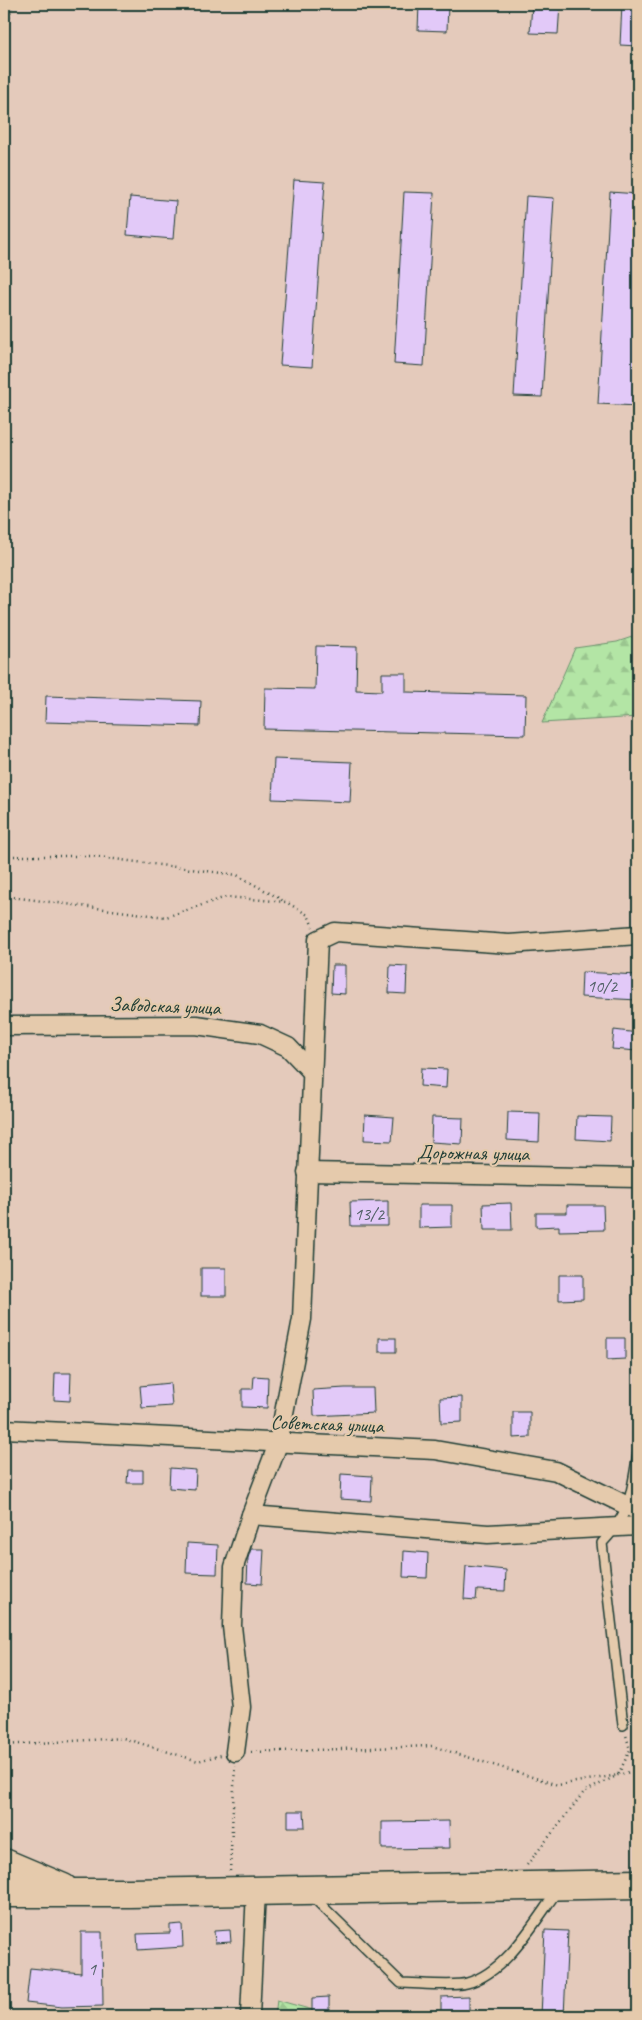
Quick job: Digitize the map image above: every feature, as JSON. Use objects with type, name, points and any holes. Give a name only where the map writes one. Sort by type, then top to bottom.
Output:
[{"type":"highway","points":[[4,1863],[76,1893]]},
{"type":"highway","points":[[4,1893],[256,1891],[638,1884]]},
{"type":"street","points":[[235,1752],[241,1708],[232,1626],[234,1567],[278,1444],[302,1319],[318,940],[335,932],[509,944],[638,936]]},
{"type":"street","name":"Заводская улица","points":[[4,1026],[196,1025],[260,1034],[288,1047],[311,1071]]},
{"type":"street","name":"Дорожная улица","points":[[307,1172],[638,1178]]},
{"type":"street","name":"Советская улица","points":[[4,1429],[278,1444],[435,1450],[556,1471],[633,1509]]},
{"type":"street","points":[[251,1516],[488,1534],[638,1526]]},
{"type":"street","points":[[250,2016],[256,1891]]},
{"type":"lane","points":[[623,1725],[602,1543],[633,1509],[638,1453]]},
{"type":"lane","points":[[305,1890],[401,1983],[465,1984],[486,1975],[507,1958],[562,1885]]},
{"type":"path","points":[[4,47],[12,4]]},
{"type":"path","points":[[4,856],[91,856],[237,875],[308,916],[318,940]]},
{"type":"path","points":[[4,896],[166,917],[226,897],[286,902]]},
{"type":"path","points":[[511,1886],[584,1792],[618,1776],[630,1750],[623,1725]]},
{"type":"path","points":[[4,1745],[123,1738],[198,1761],[235,1752],[432,1746],[558,1785],[618,1776],[638,1770]]},
{"type":"path","points":[[229,1891],[235,1752]]},
{"type":"green space","points":[[638,635],[638,717],[542,723],[575,648],[617,642]]},
{"type":"green space","points":[[277,2000],[334,2016],[275,2016]]},
{"type":"building","points":[[419,4],[448,4],[447,31],[418,30]]},
{"type":"building","points":[[532,4],[560,4],[558,34],[530,33]]},
{"type":"building","points":[[622,4],[638,4],[638,46],[620,45]]},
{"type":"building","points":[[294,180],[325,182],[312,367],[280,365]]},
{"type":"building","points":[[404,192],[434,193],[424,366],[394,364]]},
{"type":"building","points":[[610,192],[638,194],[638,406],[598,404]]},
{"type":"building","points":[[526,196],[554,198],[542,397],[514,396]]},
{"type":"building","points":[[130,197],[176,201],[173,239],[127,235]]},
{"type":"building","points":[[316,646],[357,647],[356,690],[382,691],[382,673],[406,673],[406,692],[526,695],[525,735],[264,729],[265,688],[315,689]]},
{"type":"building","points":[[46,696],[201,701],[200,726],[45,722]]},
{"type":"building","points":[[274,759],[352,762],[350,802],[272,799]]},
{"type":"building","points":[[332,965],[345,965],[345,994],[331,993]]},
{"type":"building","points":[[390,965],[407,966],[406,994],[389,993]]},
{"type":"building","points":[[582,972],[638,975],[638,1000],[581,997]]},
{"type":"building","points":[[614,1030],[638,1033],[638,1051],[612,1049]]},
{"type":"building","points":[[421,1068],[447,1069],[446,1088],[420,1086]]},
{"type":"building","points":[[508,1112],[540,1113],[539,1142],[507,1140]]},
{"type":"building","points":[[365,1115],[394,1117],[392,1141],[364,1140]]},
{"type":"building","points":[[577,1116],[611,1117],[610,1141],[576,1139]]},
{"type":"building","points":[[432,1117],[463,1118],[462,1144],[431,1142]]},
{"type":"building","points":[[388,1201],[388,1226],[351,1226],[350,1202]]},
{"type":"building","points":[[511,1203],[512,1230],[484,1230],[483,1204]]},
{"type":"building","points":[[419,1205],[452,1205],[452,1227],[419,1228]]},
{"type":"building","points":[[567,1205],[603,1205],[604,1230],[559,1231],[559,1226],[536,1227],[536,1213],[567,1213]]},
{"type":"building","points":[[201,1268],[226,1268],[226,1296],[201,1296]]},
{"type":"building","points":[[559,1275],[583,1275],[583,1299],[559,1300]]},
{"type":"building","points":[[379,1338],[396,1338],[396,1352],[379,1352]]},
{"type":"building","points":[[607,1338],[625,1338],[625,1359],[607,1360]]},
{"type":"building","points":[[55,1373],[71,1373],[70,1401],[54,1400]]},
{"type":"building","points":[[254,1376],[268,1377],[267,1408],[242,1407],[242,1389],[253,1389]]},
{"type":"building","points":[[170,1383],[172,1406],[142,1408],[140,1386]]},
{"type":"building","points":[[373,1388],[374,1413],[314,1416],[313,1390]]},
{"type":"building","points":[[462,1397],[462,1422],[441,1423],[440,1398]]},
{"type":"building","points":[[513,1412],[530,1412],[530,1437],[513,1438]]},
{"type":"building","points":[[170,1468],[196,1470],[195,1490],[169,1488]]},
{"type":"building","points":[[128,1470],[143,1470],[143,1483],[127,1483]]},
{"type":"building","points":[[341,1474],[372,1476],[371,1501],[340,1499]]},
{"type":"building","points":[[187,1543],[218,1545],[217,1574],[186,1573]]},
{"type":"building","points":[[251,1549],[264,1549],[262,1584],[247,1583],[248,1558]]},
{"type":"building","points":[[404,1551],[428,1553],[427,1578],[403,1577]]},
{"type":"building","points":[[466,1566],[506,1570],[505,1591],[477,1590],[476,1600],[464,1599]]},
{"type":"building","points":[[288,1811],[304,1811],[305,1827],[288,1827]]},
{"type":"building","points":[[449,1821],[450,1848],[382,1849],[382,1822]]},
{"type":"building","points":[[182,1924],[183,1947],[138,1950],[137,1934],[170,1933],[170,1925]]},
{"type":"building","points":[[230,1930],[231,1942],[215,1943],[214,1931]]},
{"type":"building","points":[[545,1930],[568,1931],[564,2016],[541,2016]]},
{"type":"building","points":[[81,1932],[102,1932],[103,2006],[62,2007],[26,2003],[30,1968],[81,1973]]},
{"type":"building","points":[[469,1996],[469,2016],[441,2016],[441,1997]]},
{"type":"building","points":[[329,1997],[329,2015],[312,2015],[312,1998]]}]
